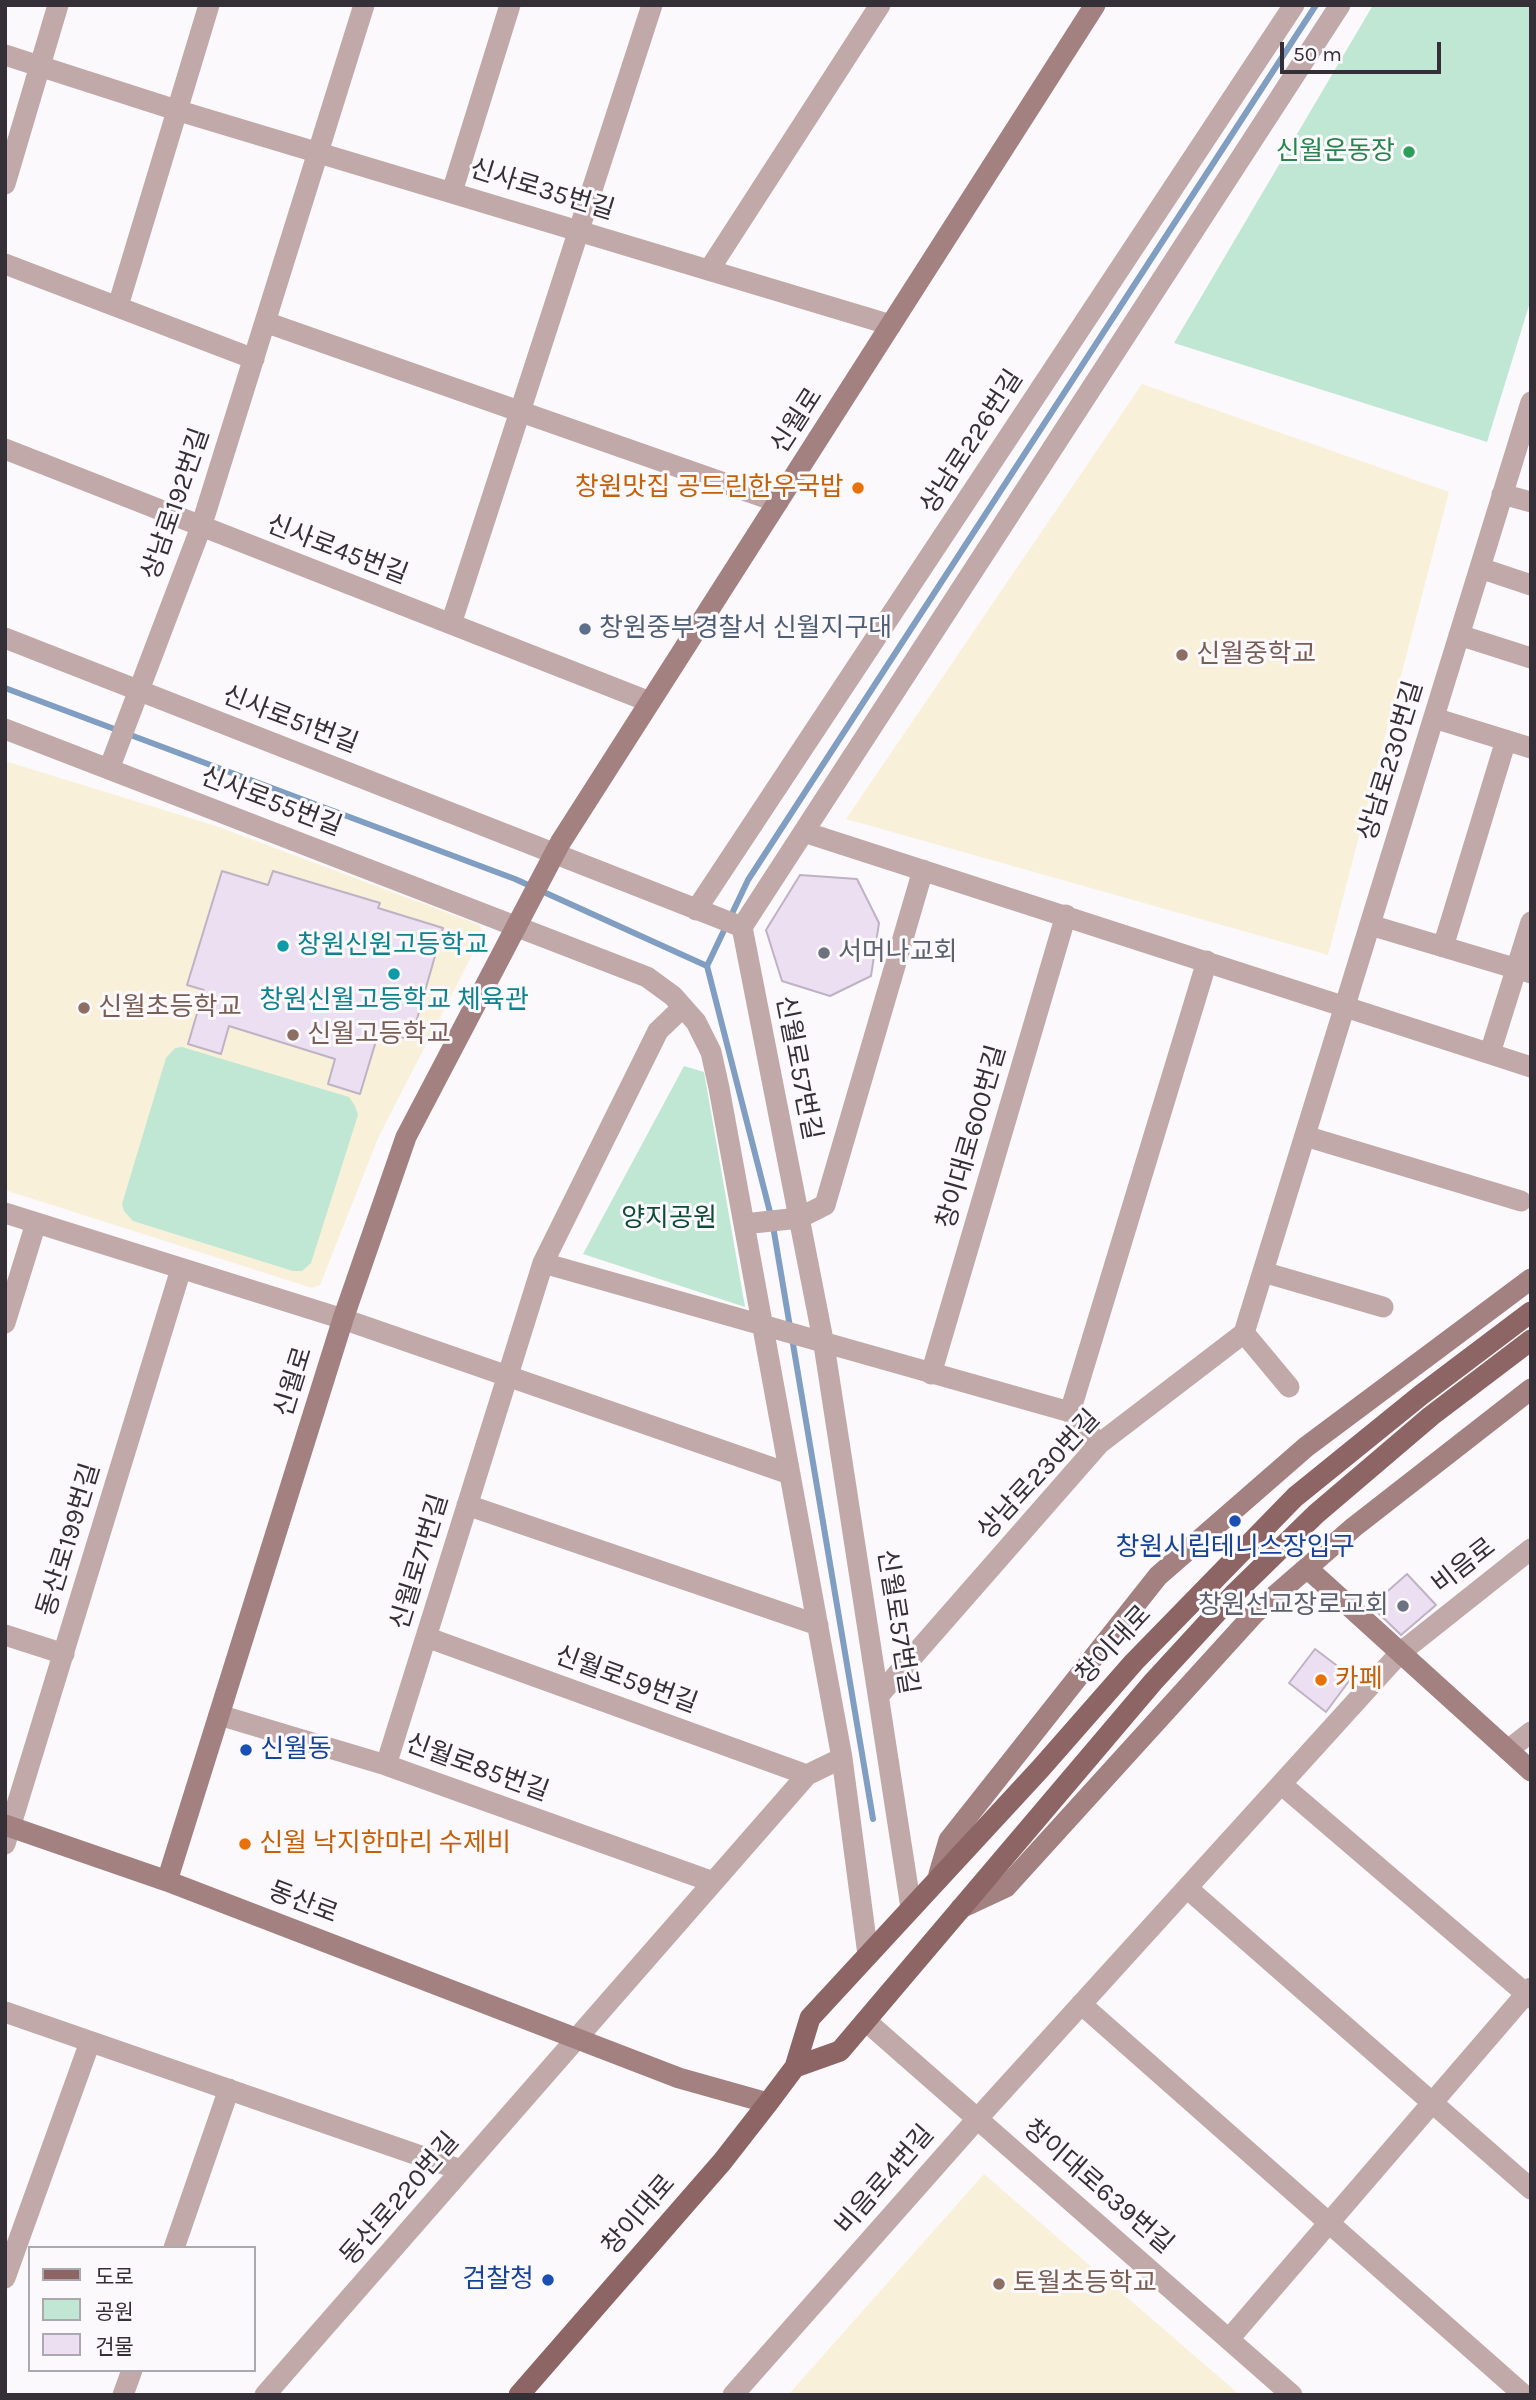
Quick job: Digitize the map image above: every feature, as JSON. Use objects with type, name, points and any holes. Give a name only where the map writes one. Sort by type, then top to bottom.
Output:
[{"type":"main road","name":"창이대로","points":[[519,2395],[722,2162],[768,2103],[795,2067],[810,2018],[939,1874],[1041,1768],[1134,1662],[1295,1497],[1421,1395],[1531,1312]]},
{"type":"main road","name":"창이대로","points":[[795,2067],[840,2051],[867,2022],[1153,1682],[1233,1595],[1316,1514],[1410,1434],[1531,1340]]},
{"type":"street","points":[[5,184],[58,5]]},
{"type":"street","points":[[118,306],[209,5]]},
{"type":"street","name":"상남로192번길","points":[[110,765],[201,527],[320,153],[364,5]]},
{"type":"street","points":[[452,192],[510,5]]},
{"type":"street","points":[[451,624],[652,5]]},
{"type":"street","points":[[709,270],[880,5]]},
{"type":"street","name":"신월로","points":[[167,1881],[343,1319],[406,1137],[550,860],[1094,5]]},
{"type":"street","name":"상남로226번길","points":[[705,913],[1294,5]]},
{"type":"street","points":[[550,860],[741,927],[1340,5]]},
{"type":"street","name":"신사로35번길","points":[[5,55],[176,110],[891,325]]},
{"type":"street","points":[[5,264],[254,359]]},
{"type":"street","points":[[265,322],[778,502]]},
{"type":"street","name":"상남로230번길","points":[[880,1694],[1099,1444],[1244,1333],[1531,402]]},
{"type":"street","name":"신사로45번길","points":[[5,449],[650,702]]},
{"type":"street","points":[[1502,494],[1531,502]]},
{"type":"street","points":[[1480,568],[1531,585]]},
{"type":"street","points":[[1459,635],[1531,658]]},
{"type":"street","name":"신사로51번길","points":[[5,638],[137,696],[550,860]]},
{"type":"street","points":[[1434,718],[1531,748]]},
{"type":"street","name":"신사로55번길","points":[[5,729],[110,765],[518,923]]},
{"type":"street","points":[[1443,947],[1506,740]]},
{"type":"street","points":[[804,832],[1531,1067]]},
{"type":"street","points":[[749,1223],[793,1218],[825,1205],[923,870]]},
{"type":"street","name":"창이대로600번길","points":[[931,1374],[1066,915]]},
{"type":"street","points":[[1490,1053],[1523,971],[1531,922]]},
{"type":"street","points":[[518,923],[646,977],[683,1007],[696,1022],[711,1052],[770,1329],[790,1474],[842,1758],[868,1955]]},
{"type":"street","points":[[1370,925],[1523,971]]},
{"type":"street","name":"신월로57번길","points":[[741,927],[880,1694],[911,1908]]},
{"type":"street","points":[[1070,1412],[1207,961]]},
{"type":"street","points":[[507,1376],[543,1263],[658,1031],[683,1007]]},
{"type":"street","points":[[1305,1136],[1521,1201]]},
{"type":"street","points":[[5,1213],[343,1319],[790,1474]]},
{"type":"street","points":[[5,1323],[36,1223]]},
{"type":"street","points":[[543,1263],[1070,1412],[1099,1444]]},
{"type":"street","name":"동산로199번길","points":[[7,1832],[181,1269]]},
{"type":"street","points":[[1263,1272],[1383,1307]]},
{"type":"street","points":[[939,1874],[949,1840],[1158,1576],[1306,1447],[1531,1279]]},
{"type":"street","points":[[1244,1333],[1289,1387]]},
{"type":"street","name":"신월로71번길","points":[[386,1765],[507,1376]]},
{"type":"street","points":[[961,1908],[1006,1887],[1255,1613],[1307,1568],[1531,1390]]},
{"type":"street","points":[[467,1505],[818,1625]]},
{"type":"street","name":"비음로","points":[[1400,1653],[1531,1549]]},
{"type":"street","points":[[1307,1568],[1531,1771]]},
{"type":"street","points":[[5,1635],[64,1654]]},
{"type":"street","name":"신월로59번길","points":[[426,1637],[807,1775]]},
{"type":"street","name":"비음로4번길","points":[[733,2395],[978,2118],[1400,1653]]},
{"type":"street","name":"신월로85번길","points":[[219,1715],[386,1765],[713,1882]]},
{"type":"street","points":[[1508,1750],[1531,1732]]},
{"type":"street","points":[[578,2040],[807,1775],[842,1758]]},
{"type":"street","points":[[1229,2339],[1529,1993],[1281,1784]]},
{"type":"street","name":"동산로","points":[[7,1832],[167,1881],[679,2078],[768,2103]]},
{"type":"street","points":[[1186,1888],[1531,2189]]},
{"type":"street","points":[[1081,2004],[1524,2395]]},
{"type":"street","points":[[5,2012],[461,2170]]},
{"type":"street","name":"창이대로639번길","points":[[867,2022],[1292,2395]]},
{"type":"street","name":"동산로220번길","points":[[265,2395],[578,2040]]},
{"type":"street","points":[[5,2278],[90,2042]]},
{"type":"street","points":[[175,2246],[229,2090]]},
{"type":"street","points":[[123,2395],[131,2372]]},
{"type":"shaded area","name":"신월중학교","points":[[1142,384],[1449,492],[1328,955],[846,819]]},
{"type":"shaded area","name":"신월고등학교","points":[[5,761],[219,827],[480,925],[483,934],[379,1136],[320,1285],[312,1288],[5,1190]]},
{"type":"shaded area","name":"토월초등학교","points":[[984,2174],[1240,2395],[788,2395]]},
{"type":"green space","name":"신월운동장","points":[[1373,5],[1531,5],[1531,299],[1487,442],[1174,343]]},
{"type":"green space","points":[[182,1047],[349,1097],[355,1106],[358,1115],[311,1263],[302,1271],[293,1271],[133,1221],[124,1211],[122,1204],[166,1058],[175,1048]]},
{"type":"green space","name":"양지공원","points":[[684,1066],[704,1072],[745,1307],[583,1254]]},
{"type":"building","name":"창원신원고등학교","points":[[222,871],[268,885],[273,871],[380,903],[378,908],[443,928],[411,1040],[379,1031],[360,1094],[328,1084],[335,1059],[229,1026],[221,1054],[188,1044],[204,990],[187,985]]},
{"type":"building","name":"서머나교회","points":[[800,875],[857,879],[879,923],[871,976],[830,996],[782,981],[766,930]]},
{"type":"building","name":"창원선교장로교회","points":[[1407,1574],[1436,1605],[1401,1635],[1371,1606]]},
{"type":"building","name":"카페","points":[[1315,1649],[1352,1677],[1326,1712],[1289,1683]]},
{"type":"waterway","points":[[707,966],[748,880],[1316,5]]},
{"type":"waterway","points":[[5,688],[515,879],[707,966],[772,1220],[790,1327]]},
{"type":"waterway","points":[[792,1338],[873,1819]]},
{"type":"place","name":"신월운동장","points":[[1409,152]]},
{"type":"place","name":"창원맛집 공드린한우국밥","points":[[858,488]]},
{"type":"place","name":"창원중부경찰서 신월지구대","points":[[585,629]]},
{"type":"place","name":"신월중학교","points":[[1182,655]]},
{"type":"place","name":"창원신원고등학교","points":[[283,946]]},
{"type":"place","name":"서머나교회","points":[[824,953]]},
{"type":"place","name":"창원신월고등학교 체육관","points":[[394,974]]},
{"type":"place","name":"신월초등학교","points":[[84,1008]]},
{"type":"place","name":"신월고등학교","points":[[293,1035]]},
{"type":"place","name":"창원시립테니스장입구","points":[[1235,1521]]},
{"type":"place","name":"창원선교장로교회","points":[[1403,1606]]},
{"type":"place","name":"카페","points":[[1321,1680]]},
{"type":"place","name":"신월동","points":[[246,1750]]},
{"type":"place","name":"신월 낙지한마리 수제비","points":[[245,1844]]},
{"type":"place","name":"검찰청","points":[[548,2280]]},
{"type":"place","name":"토월초등학교","points":[[999,2284]]}]
